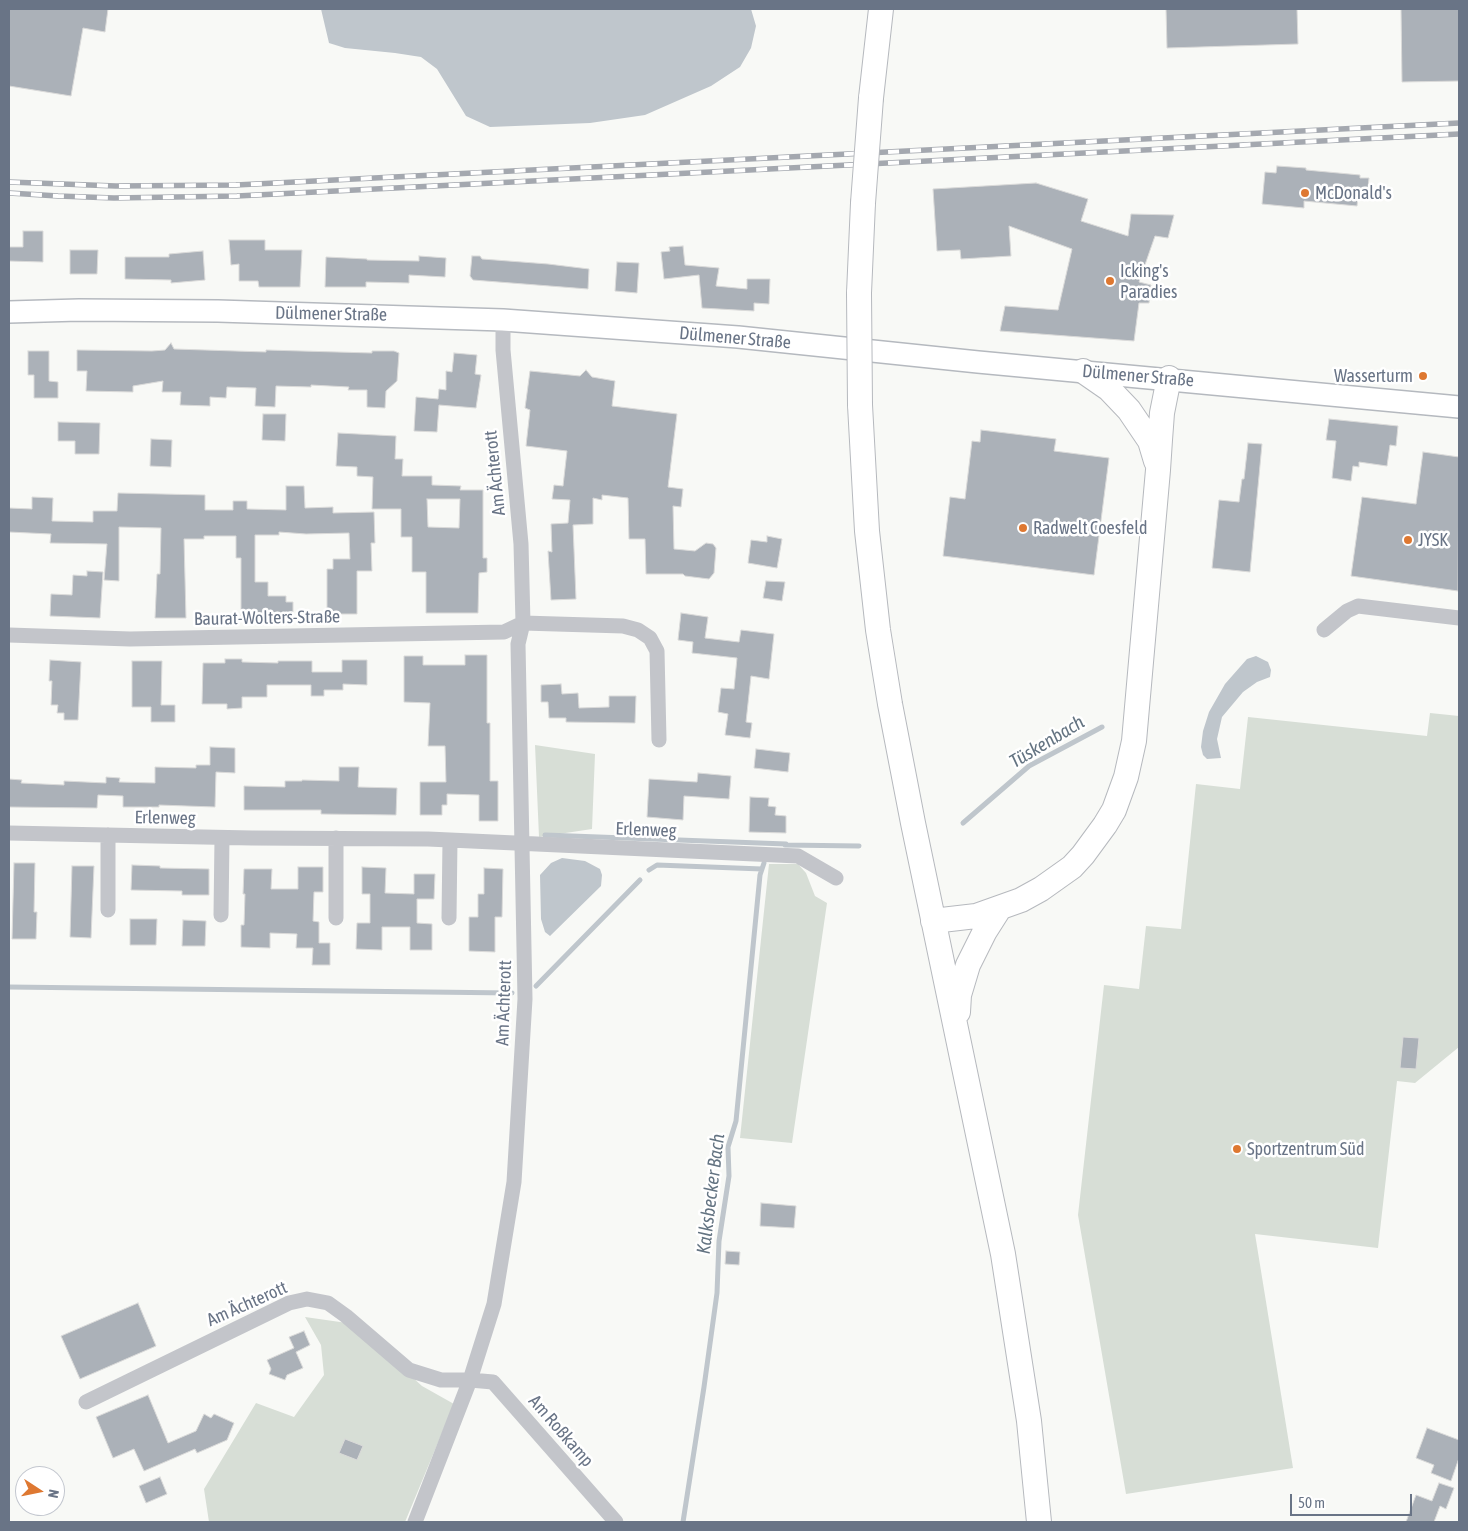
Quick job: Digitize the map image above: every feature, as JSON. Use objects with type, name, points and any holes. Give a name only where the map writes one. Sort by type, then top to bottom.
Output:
[{"type":"main road","points":[[881,9],[871,98],[863,203],[859,293],[860,405],[867,531],[878,630],[890,704],[1003,1254],[1029,1421],[1039,1522]]},
{"type":"main road","points":[[1083,371],[1109,389],[1130,410],[1150,441],[1158,470]]},
{"type":"main road","points":[[934,921],[976,916],[1021,900],[1041,889],[1072,867],[1089,848],[1105,825],[1121,793],[1134,741],[1162,413],[1169,378]]},
{"type":"main road","points":[[957,1032],[959,995],[968,965],[999,908]]},
{"type":"street","name":"Dülmener Straße","points":[[9,312],[79,310],[218,311],[504,320],[738,338],[1459,407]]},
{"type":"street","name":"Am Ächterott","points":[[415,1522],[470,1380],[494,1304],[514,1182],[524,999],[518,644],[524,623],[521,544],[503,350],[504,320]]},
{"type":"street","points":[[1324,630],[1347,611],[1358,606],[1459,618]]},
{"type":"street","name":"Baurat-Wolters-Straße","points":[[9,635],[130,640],[504,632],[524,623]]},
{"type":"street","points":[[524,623],[623,626],[638,630],[650,638],[656,652],[659,740]]},
{"type":"street","name":"Erlenweg","points":[[9,833],[222,838],[450,840],[798,856],[836,878]]},
{"type":"street","points":[[108,835],[108,910]]},
{"type":"street","points":[[221,915],[222,838]]},
{"type":"street","points":[[336,838],[336,918]]},
{"type":"street","points":[[449,918],[450,840]]},
{"type":"street","name":"Am Ächterott","points":[[86,1402],[289,1302],[307,1299],[328,1303],[409,1370],[441,1380],[470,1380]]},
{"type":"street","name":"Am Roßkamp","points":[[470,1380],[493,1382],[616,1522]]},
{"type":"shaded area","points":[[321,9],[751,9],[756,26],[751,48],[740,67],[711,86],[645,115],[590,123],[490,127],[466,116],[437,69],[421,57],[345,48],[329,43]]},
{"type":"shaded area","points":[[1256,656],[1268,662],[1271,670],[1270,677],[1257,682],[1243,692],[1222,717],[1217,739],[1221,758],[1207,759],[1203,755],[1201,747],[1203,731],[1209,712],[1225,684],[1247,659]]},
{"type":"shaded area","name":"Sportzentrum Süd","points":[[1430,713],[1459,716],[1459,1047],[1415,1083],[1397,1081],[1378,1248],[1255,1234],[1293,1468],[1126,1494],[1078,1215],[1104,985],[1139,989],[1146,926],[1181,929],[1196,784],[1240,789],[1248,717],[1427,736]]},
{"type":"shaded area","points":[[535,745],[595,754],[592,829],[539,837]]},
{"type":"shaded area","points":[[562,858],[585,861],[600,869],[602,875],[601,886],[550,936],[545,932],[541,919],[540,875],[551,863]]},
{"type":"shaded area","points":[[769,864],[798,864],[806,873],[815,896],[827,903],[792,1143],[740,1138]]},
{"type":"shaded area","points":[[305,1317],[354,1324],[422,1386],[454,1404],[405,1522],[209,1522],[204,1489],[256,1403],[294,1417],[324,1375],[321,1345]]},
{"type":"building","points":[[9,9],[108,9],[105,32],[83,28],[71,96],[9,86]]},
{"type":"building","points":[[1166,9],[1297,9],[1298,44],[1167,48]]},
{"type":"building","points":[[1401,9],[1459,9],[1459,81],[1402,82]]},
{"type":"building","points":[[1277,166],[1360,175],[1360,178],[1369,178],[1367,198],[1358,197],[1357,206],[1304,201],[1304,208],[1262,204],[1265,172],[1276,173]]},
{"type":"building","points":[[1036,183],[1088,199],[1081,221],[1128,236],[1131,214],[1174,215],[1168,238],[1155,236],[1139,282],[1151,285],[1149,303],[1139,303],[1134,341],[1000,331],[1005,306],[1058,310],[1072,249],[1009,226],[1011,256],[961,259],[960,250],[937,251],[933,189]]},
{"type":"building","points":[[23,231],[43,231],[43,262],[9,261],[9,247],[23,247]]},
{"type":"building","points":[[229,240],[265,240],[265,250],[302,250],[300,287],[259,287],[258,281],[239,281],[239,264],[231,265]]},
{"type":"building","points":[[683,246],[685,265],[719,268],[716,286],[747,289],[747,279],[770,279],[769,304],[754,303],[754,311],[702,308],[699,275],[664,279],[661,252],[670,251],[669,247]]},
{"type":"building","points":[[70,250],[98,250],[97,274],[70,274]]},
{"type":"building","points":[[203,251],[205,280],[171,283],[171,280],[125,279],[125,257],[169,257],[169,254]]},
{"type":"building","points":[[419,256],[446,258],[445,277],[409,275],[409,283],[366,282],[366,287],[325,287],[326,257],[419,261]]},
{"type":"building","points":[[472,256],[480,256],[482,259],[589,269],[588,289],[473,280],[470,276]]},
{"type":"building","points":[[617,262],[639,263],[637,293],[615,291]]},
{"type":"building","points":[[171,343],[174,349],[372,353],[372,351],[394,351],[399,353],[397,381],[386,391],[385,408],[367,407],[367,390],[348,390],[349,387],[311,385],[311,387],[276,386],[275,407],[255,406],[256,388],[227,387],[226,398],[210,397],[210,406],[180,405],[181,392],[162,392],[163,381],[133,386],[133,392],[86,391],[87,371],[77,371],[77,350],[152,351],[165,350]]},
{"type":"building","points":[[28,351],[49,351],[49,381],[58,382],[58,398],[34,398],[34,375],[28,375]]},
{"type":"building","points":[[454,353],[477,355],[475,374],[481,375],[476,408],[439,405],[437,432],[414,431],[416,397],[438,399],[439,389],[446,390],[446,371],[452,372]]},
{"type":"building","points":[[586,370],[592,377],[615,381],[612,406],[677,414],[668,487],[683,489],[681,507],[673,506],[674,549],[695,551],[706,543],[713,544],[716,548],[714,573],[709,579],[685,576],[683,574],[646,574],[645,539],[629,539],[628,498],[602,495],[602,500],[593,498],[593,524],[573,525],[576,599],[551,600],[548,551],[552,552],[551,524],[568,523],[570,500],[552,499],[554,485],[563,486],[567,451],[526,446],[530,410],[525,408],[530,371],[580,376]]},
{"type":"building","points":[[263,414],[286,414],[285,441],[262,440]]},
{"type":"building","points":[[1329,419],[1398,426],[1396,446],[1390,445],[1387,466],[1359,462],[1359,467],[1353,466],[1351,481],[1332,478],[1336,441],[1326,440]]},
{"type":"building","points":[[58,422],[100,423],[99,454],[75,454],[75,441],[58,441]]},
{"type":"building","name":"Radwelt Coesfeld","points":[[981,430],[1056,439],[1054,451],[1109,458],[1094,575],[943,556],[950,497],[965,499],[972,441],[980,442]]},
{"type":"building","points":[[338,433],[396,436],[395,459],[403,459],[402,476],[432,476],[432,485],[461,486],[460,490],[483,490],[483,558],[487,558],[487,572],[479,573],[478,613],[426,613],[426,572],[412,572],[412,537],[401,537],[401,509],[372,509],[373,477],[357,476],[357,467],[336,466]],"holes":[[[427,499],[460,499],[459,528],[428,527]]]},
{"type":"building","points":[[151,439],[172,440],[171,467],[150,466]]},
{"type":"building","points":[[1248,443],[1262,444],[1250,572],[1212,568],[1219,500],[1239,502]]},
{"type":"building","name":"JYSK","points":[[1423,452],[1459,457],[1458,591],[1351,576],[1362,497],[1416,504]]},
{"type":"building","points":[[286,486],[304,486],[305,508],[333,507],[333,513],[374,512],[375,543],[371,543],[372,571],[357,571],[357,614],[327,614],[327,569],[333,569],[333,559],[350,559],[349,533],[306,534],[279,532],[279,535],[255,535],[255,582],[268,582],[268,596],[286,596],[286,602],[293,602],[293,616],[241,616],[241,558],[236,558],[236,536],[204,536],[204,539],[184,539],[186,618],[155,618],[157,574],[160,574],[161,528],[119,527],[119,581],[104,580],[107,544],[50,543],[51,534],[9,532],[9,508],[32,509],[32,497],[53,498],[52,521],[93,522],[93,511],[117,511],[118,493],[205,495],[205,510],[233,510],[233,501],[247,501],[247,509],[286,510]]},
{"type":"building","points":[[767,536],[782,539],[777,568],[748,563],[751,540],[767,542]]},
{"type":"building","points":[[87,571],[103,572],[100,618],[50,616],[51,594],[72,595],[73,575],[87,576]]},
{"type":"building","points":[[766,581],[785,582],[782,601],[763,598]]},
{"type":"building","points":[[681,613],[708,617],[705,638],[739,642],[741,630],[774,634],[769,679],[751,676],[746,722],[752,723],[750,738],[725,735],[728,714],[718,712],[721,688],[734,689],[737,658],[692,653],[693,642],[678,640]]},
{"type":"building","points":[[465,655],[487,655],[487,723],[490,723],[490,781],[498,781],[498,821],[479,821],[479,795],[447,794],[447,805],[442,805],[442,815],[420,815],[420,782],[446,782],[445,746],[428,746],[430,703],[404,702],[404,656],[423,656],[423,665],[465,665]]},
{"type":"building","points":[[225,659],[242,659],[242,662],[278,663],[278,661],[312,661],[312,672],[342,672],[342,660],[367,660],[367,685],[343,684],[343,690],[324,690],[324,696],[311,696],[311,685],[267,685],[267,697],[242,697],[242,708],[227,709],[227,704],[202,704],[203,663],[225,663]]},
{"type":"building","points":[[50,660],[81,662],[78,720],[64,720],[64,713],[57,713],[58,705],[51,705],[52,681],[49,681]]},
{"type":"building","points":[[132,661],[162,661],[161,705],[175,705],[175,722],[151,722],[151,707],[132,707]]},
{"type":"building","points":[[561,684],[562,694],[578,693],[579,708],[609,707],[609,696],[636,696],[635,723],[566,722],[566,718],[549,718],[548,702],[541,702],[541,685]]},
{"type":"building","points":[[210,747],[235,748],[235,773],[216,772],[215,807],[159,805],[159,807],[123,807],[123,796],[98,795],[97,808],[9,807],[9,779],[22,780],[21,783],[64,785],[64,781],[106,783],[106,777],[120,778],[119,782],[155,783],[155,767],[196,768],[196,765],[210,765]]},
{"type":"building","points":[[756,749],[790,753],[788,772],[754,768]]},
{"type":"building","points":[[339,767],[359,767],[358,787],[397,788],[396,815],[321,814],[321,810],[244,810],[244,786],[285,787],[285,781],[339,781]]},
{"type":"building","points":[[698,773],[731,776],[729,799],[684,796],[683,820],[647,817],[649,779],[697,782]]},
{"type":"building","points":[[750,797],[769,798],[768,806],[776,807],[775,815],[786,816],[786,833],[749,832]]},
{"type":"building","points":[[14,863],[35,863],[34,912],[37,912],[36,939],[12,939]]},
{"type":"building","points":[[132,865],[160,866],[160,868],[209,869],[209,895],[182,895],[182,891],[131,890]]},
{"type":"building","points":[[72,866],[94,866],[91,938],[70,937]]},
{"type":"building","points":[[298,867],[323,867],[323,892],[314,892],[313,921],[319,922],[319,943],[330,943],[330,965],[312,965],[313,948],[296,948],[297,934],[270,933],[270,948],[241,947],[241,925],[244,925],[244,869],[272,869],[271,889],[298,889]]},
{"type":"building","points":[[362,867],[386,868],[385,893],[414,894],[414,874],[435,874],[434,899],[417,899],[417,923],[432,924],[432,950],[410,950],[410,927],[382,927],[382,950],[356,949],[357,923],[370,923],[370,894],[362,894]]},
{"type":"building","points":[[484,868],[503,869],[502,917],[495,917],[495,952],[469,951],[469,917],[478,917],[478,894],[484,894]]},
{"type":"building","points":[[130,919],[157,919],[156,945],[130,945]]},
{"type":"building","points":[[183,920],[206,921],[205,946],[182,946]]},
{"type":"building","points":[[1403,1037],[1419,1038],[1416,1069],[1400,1068]]},
{"type":"building","points":[[761,1203],[796,1206],[794,1228],[760,1226]]},
{"type":"building","points":[[726,1251],[740,1252],[739,1265],[725,1264]]},
{"type":"building","points":[[138,1303],[156,1346],[80,1379],[61,1336]]},
{"type":"building","points":[[304,1331],[310,1345],[296,1352],[303,1368],[287,1375],[285,1380],[269,1374],[271,1369],[267,1360],[294,1348],[289,1337]]},
{"type":"building","points":[[148,1395],[168,1443],[196,1431],[204,1414],[211,1418],[214,1414],[234,1423],[227,1440],[197,1453],[195,1449],[144,1471],[134,1449],[113,1458],[96,1417]]},
{"type":"building","points":[[1427,1428],[1459,1440],[1459,1458],[1451,1481],[1431,1473],[1434,1465],[1416,1458]]},
{"type":"building","points":[[345,1439],[363,1446],[357,1460],[339,1453]]},
{"type":"building","points":[[160,1477],[167,1494],[146,1503],[139,1486]]},
{"type":"building","points":[[1439,1483],[1454,1488],[1446,1509],[1440,1506],[1434,1522],[1406,1522],[1416,1495],[1432,1501]]},
{"type":"waterway","name":"Tüskenbach","points":[[963,823],[1029,766],[1102,727]]},
{"type":"waterway","points":[[545,835],[786,844]]},
{"type":"waterway","points":[[785,845],[859,846]]},
{"type":"waterway","name":"Kalksbecker Bach","points":[[683,1522],[717,1293],[719,1241],[729,1176],[728,1147],[736,1121],[760,875],[764,863]]},
{"type":"waterway","points":[[649,870],[657,865],[762,869]]},
{"type":"waterway","points":[[536,986],[640,880]]},
{"type":"waterway","points":[[9,987],[512,993]]},
{"type":"railway","points":[[9,182],[116,186],[236,185],[1459,123]]},
{"type":"railway","points":[[9,193],[114,198],[237,196],[1459,134]]},
{"type":"place","name":"McDonald's","points":[[1305,193]]},
{"type":"place","name":"Icking's Paradies","points":[[1110,281]]},
{"type":"place","name":"Wasserturm","points":[[1423,376]]},
{"type":"place","name":"Radwelt Coesfeld","points":[[1023,528]]},
{"type":"place","name":"JYSK","points":[[1408,540]]},
{"type":"place","name":"Sportzentrum Süd","points":[[1237,1149]]}]
